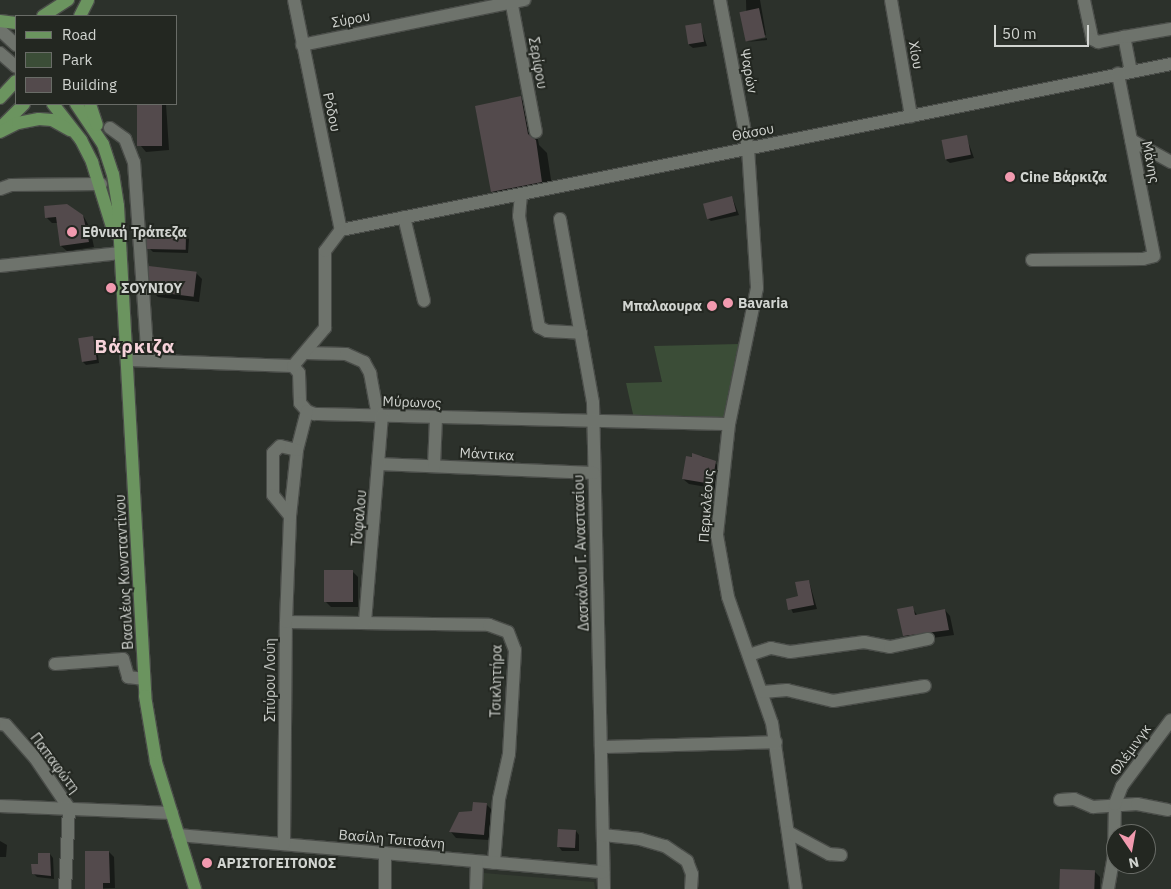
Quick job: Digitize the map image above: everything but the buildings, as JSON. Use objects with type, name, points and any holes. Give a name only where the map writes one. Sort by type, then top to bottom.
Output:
[{"type":"main road","points":[[45,15],[68,0]]},
{"type":"main road","points":[[60,15],[68,0]]},
{"type":"main road","points":[[80,15],[88,0]]},
{"type":"main road","points":[[84,15],[88,0]]},
{"type":"main road","points":[[0,21],[15,23]]},
{"type":"main road","points":[[0,98],[15,82]]},
{"type":"main road","points":[[0,130],[23,105]]},
{"type":"main road","name":"Βασιλέως Κωνσταντίνου","points":[[54,105],[81,140],[101,184],[119,250]]},
{"type":"main road","name":"Βασιλέως Κωνσταντίνου","points":[[77,105],[103,144],[113,174],[118,206],[119,250],[129,360],[144,679],[156,762],[195,889]]},
{"type":"main road","points":[[90,105],[103,144]]},
{"type":"main road","points":[[0,130],[32,120],[52,120],[81,140]]},
{"type":"street","name":"Ρόδου","points":[[294,0],[341,230]]},
{"type":"street","name":"Ψαρών","points":[[720,0],[748,148]]},
{"type":"street","name":"Χίου","points":[[891,0],[911,116]]},
{"type":"street","points":[[1084,0],[1094,42],[1171,29]]},
{"type":"street","name":"Σύρου","points":[[302,44],[516,1]]},
{"type":"street","name":"Σερίφου","points":[[516,1],[536,132]]},
{"type":"street","points":[[0,30],[15,44]]},
{"type":"street","points":[[1124,37],[1131,72]]},
{"type":"street","points":[[0,52],[15,66]]},
{"type":"street","name":"Θάσου","points":[[341,230],[1171,64]]},
{"type":"street","name":"Μάνης","points":[[1032,260],[1143,260],[1154,256],[1118,74]]},
{"type":"street","points":[[110,128],[125,139],[134,162],[148,361]]},
{"type":"street","points":[[1131,140],[1171,162]]},
{"type":"street","name":"Περικλέους","points":[[748,148],[757,288],[730,424],[717,535],[728,597],[763,692],[776,742],[796,889]]},
{"type":"street","points":[[0,190],[11,184],[101,184]]},
{"type":"street","points":[[521,194],[519,216],[538,327],[547,331],[581,333]]},
{"type":"street","points":[[404,217],[424,302]]},
{"type":"street","name":"Δασκάλου Γ. Αναστασίου","points":[[560,219],[591,381],[602,747],[604,889]]},
{"type":"street","points":[[293,366],[325,328],[325,250],[341,230]]},
{"type":"street","points":[[0,266],[119,250]]},
{"type":"street","name":"Τόφαλου","points":[[305,353],[346,354],[364,362],[370,374],[380,416],[366,622]]},
{"type":"street","points":[[129,360],[293,366],[299,373],[300,403],[306,411]]},
{"type":"street","name":"Μύρωνος","points":[[306,411],[436,418],[730,424]]},
{"type":"street","name":"Σπύρου Λούη","points":[[284,844],[286,622],[290,516],[298,450],[306,411]]},
{"type":"street","points":[[434,466],[436,418]]},
{"type":"street","points":[[290,516],[273,495],[273,453],[280,446],[298,450]]},
{"type":"street","name":"Μάντικα","points":[[378,464],[594,473]]},
{"type":"street","name":"Τσικλητήρα","points":[[286,622],[488,625],[503,628],[512,636],[515,650],[509,754],[499,799],[494,863]]},
{"type":"street","points":[[749,655],[771,648],[790,652],[864,642],[890,647],[928,639]]},
{"type":"street","points":[[55,664],[123,659],[128,677],[144,679]]},
{"type":"street","points":[[763,692],[787,690],[833,701],[926,686]]},
{"type":"street","name":"Φλέμινγκ","points":[[1108,889],[1114,855],[1114,808],[1122,786],[1171,720]]},
{"type":"street","name":"Παπαφώτη","points":[[0,724],[6,725],[35,758],[70,808],[65,889]]},
{"type":"street","points":[[602,747],[776,742]]},
{"type":"street","points":[[1060,800],[1074,799],[1093,807],[1114,808],[1137,804],[1167,810]]},
{"type":"street","points":[[0,806],[172,813]]},
{"type":"street","points":[[788,832],[829,854],[842,856]]},
{"type":"street","name":"Βασίλη Τσιτσάνη","points":[[178,835],[604,872]]},
{"type":"street","points":[[603,835],[640,839],[665,846],[687,861],[692,874],[691,889]]},
{"type":"street","points":[[385,853],[385,889]]},
{"type":"street","points":[[476,889],[477,862]]},
{"type":"shaded area","points":[[484,873],[594,882],[595,889],[483,889]]},
{"type":"green space","points":[[739,344],[724,427],[635,423],[626,383],[662,382],[654,346]]},
{"type":"place","name":"Cine Βάρκιζα","points":[[1010,177]]},
{"type":"place","name":"Εθνική Τράπεζα","points":[[72,232]]},
{"type":"place","name":"ΣΟΥΝΙΟΥ","points":[[111,288]]},
{"type":"place","name":"Bavaria","points":[[728,303]]},
{"type":"place","name":"Μπαλαουρα","points":[[712,306]]},
{"type":"place","name":"ΑΡΙΣΤΟΓΕΙΤΟΝΟΣ","points":[[207,863]]},
{"type":"district","name":"Βάρκιζα","points":[[135,347]]}]
